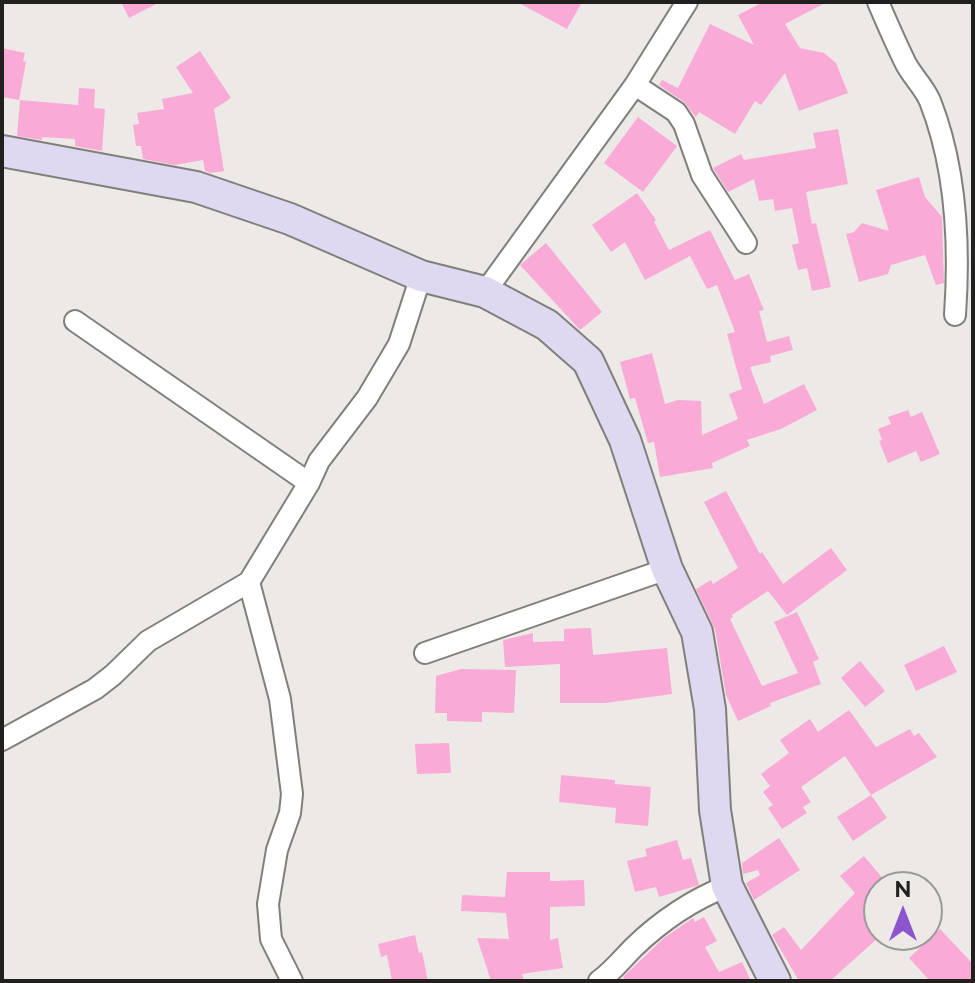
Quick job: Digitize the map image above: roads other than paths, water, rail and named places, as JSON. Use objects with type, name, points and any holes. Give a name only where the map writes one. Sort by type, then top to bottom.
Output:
[{"type":"street","points":[[485,292],[635,85],[687,2]]},
{"type":"street","points":[[878,2],[907,66],[928,97],[936,118],[957,237],[955,315]]},
{"type":"street","points":[[635,85],[676,112],[684,124],[702,175],[746,243]]},
{"type":"street","points":[[2,151],[196,187],[290,219],[421,276],[485,292],[547,325],[588,361],[625,440],[667,569],[697,632],[710,709],[715,810],[727,886],[775,981]]},
{"type":"street","points":[[2,740],[95,689],[148,641],[249,582],[319,461],[367,398],[399,344],[421,276]]},
{"type":"street","points":[[75,321],[309,483]]},
{"type":"street","points":[[425,653],[667,569]]},
{"type":"street","points":[[249,582],[280,699],[292,794],[290,813],[277,850],[268,904],[271,939],[292,981]]},
{"type":"street","points":[[599,981],[679,909],[727,886]]}]
